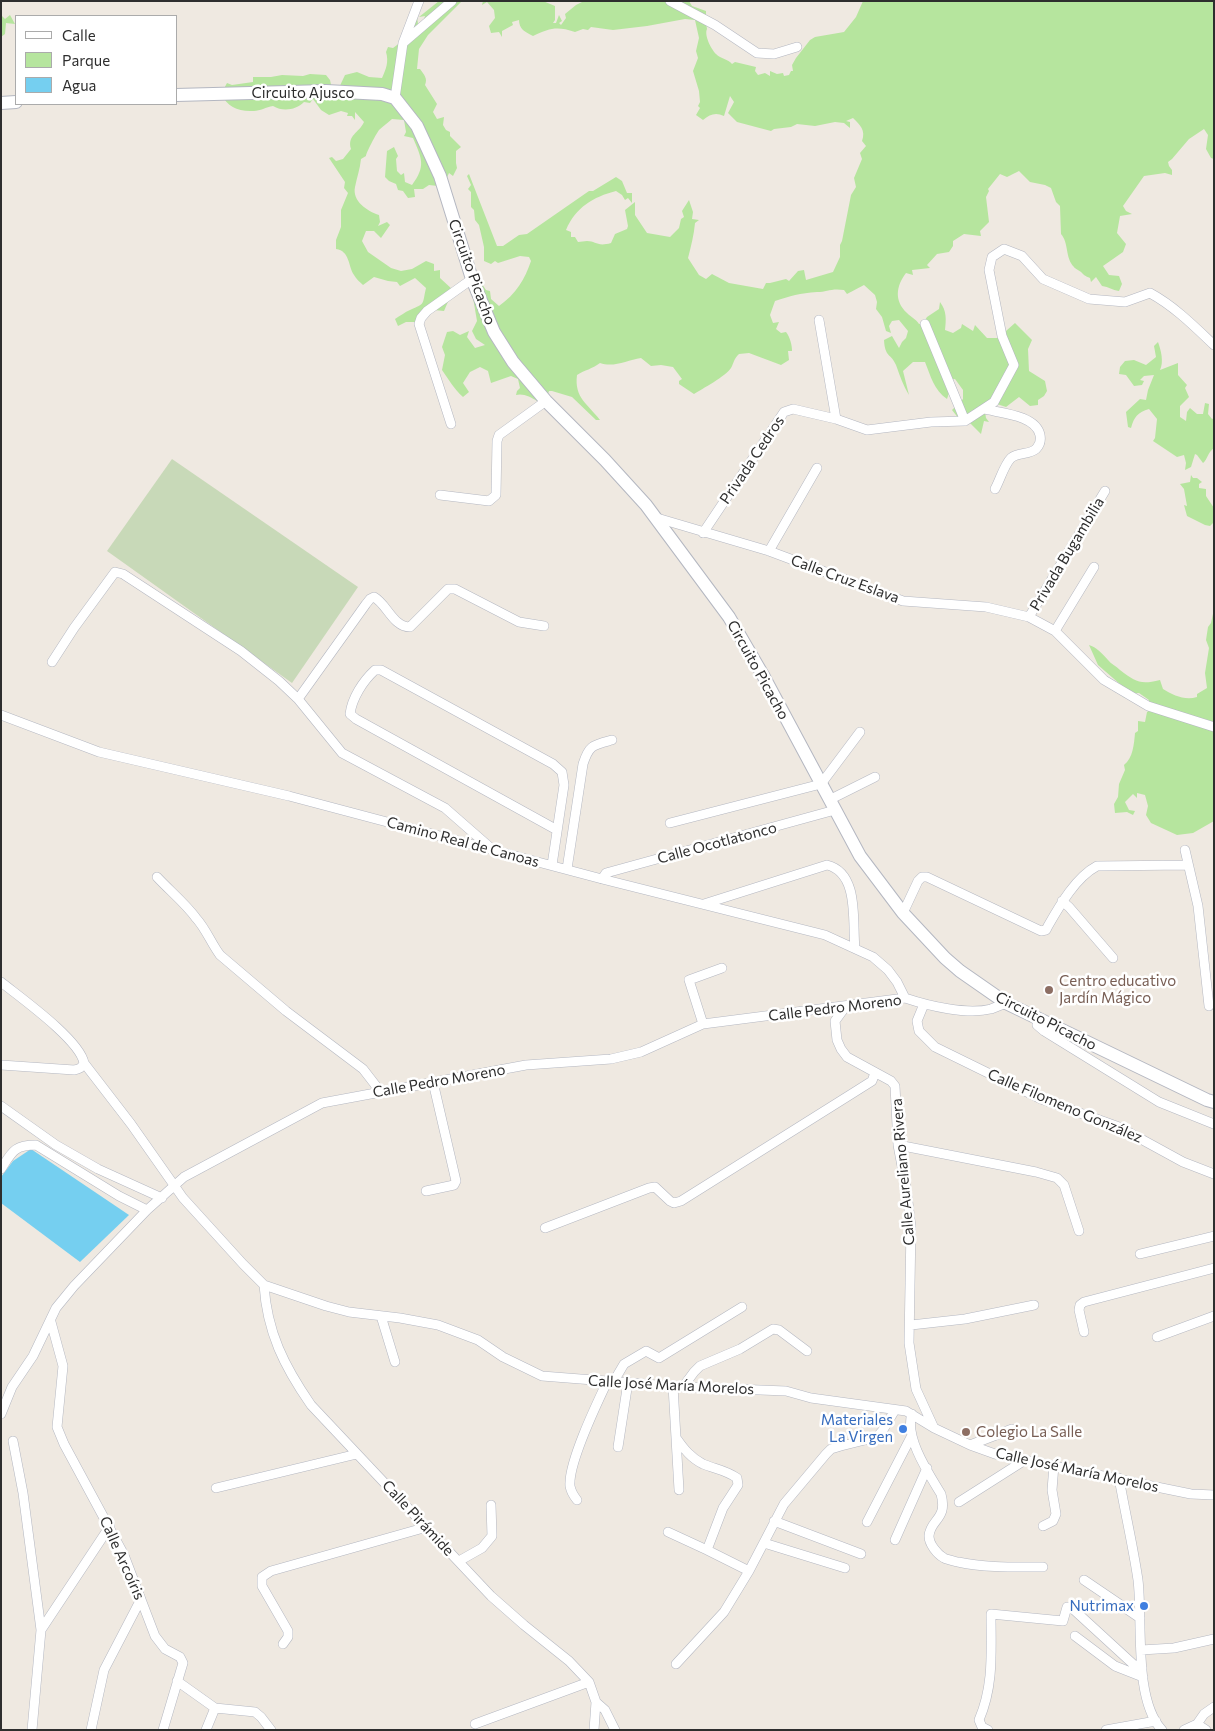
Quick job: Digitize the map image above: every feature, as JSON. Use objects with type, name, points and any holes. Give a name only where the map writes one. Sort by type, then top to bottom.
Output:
[{"type":"main road","name":"Circuito Ajusco","points":[[178,95],[326,91],[382,94],[395,98]]},
{"type":"main road","name":"Circuito Picacho","points":[[395,98],[417,126],[440,176],[472,279],[494,332],[513,362],[546,401],[605,460],[657,518],[729,617],[764,677],[860,856],[903,913],[945,958],[960,971],[1006,1003],[1214,1102]]},
{"type":"main road","points":[[1,103],[15,102]]},
{"type":"street","points":[[395,98],[403,43],[419,1]]},
{"type":"street","points":[[403,43],[452,1]]},
{"type":"street","points":[[670,1],[715,26],[757,53],[774,54],[797,47]]},
{"type":"street","points":[[925,324],[965,421],[994,402],[1014,365],[1002,336],[990,270],[992,257],[1004,249],[1022,256],[1043,280],[1089,299],[1126,302],[1150,293],[1163,300],[1214,345]]},
{"type":"street","points":[[451,424],[419,324],[427,311],[472,279]]},
{"type":"street","points":[[819,320],[836,419]]},
{"type":"street","points":[[440,495],[489,501],[492,499],[496,495],[497,441],[499,435],[546,401]]},
{"type":"street","name":"Privada Cedros","points":[[703,532],[784,412],[793,409],[836,419],[867,430],[931,422],[965,421]]},
{"type":"street","points":[[984,409],[1028,420],[1035,425],[1040,433],[1040,442],[1037,448],[1030,453],[1013,457],[1008,461],[996,489]]},
{"type":"street","points":[[769,550],[817,468]]},
{"type":"street","name":"Privada Bugambilia","points":[[1029,616],[1105,491]]},
{"type":"street","name":"Calle Cruz Eslava","points":[[657,518],[769,550],[903,601],[986,607],[1029,616],[1054,631],[1104,680],[1148,706],[1214,727]]},
{"type":"street","points":[[1054,631],[1094,567]]},
{"type":"street","points":[[52,662],[115,572],[131,579],[242,651],[298,699],[342,752],[445,808],[495,851]]},
{"type":"street","points":[[298,699],[366,604],[374,597],[401,625],[406,627],[410,627],[448,589],[455,589],[519,622],[544,626]]},
{"type":"street","points":[[552,865],[564,784],[562,772],[553,764],[381,670],[375,670],[369,675],[351,704],[350,714],[356,719],[557,830]]},
{"type":"street","name":"Camino Real de Canoas","points":[[1,716],[99,752],[289,796],[602,879],[825,935],[873,957],[888,970],[906,998]]},
{"type":"street","points":[[670,823],[821,784],[860,732]]},
{"type":"street","points":[[567,869],[583,764],[587,751],[593,745],[612,740]]},
{"type":"street","name":"Calle Ocotlatonco","points":[[602,879],[606,873],[832,805],[875,777]]},
{"type":"street","points":[[1185,850],[1198,906],[1209,1006]]},
{"type":"street","points":[[704,904],[828,865],[836,867],[844,876],[853,905],[855,948]]},
{"type":"street","points":[[903,913],[918,881],[922,877],[927,877],[1041,931],[1046,930],[1062,901],[1089,870],[1097,866],[1187,865]]},
{"type":"street","points":[[158,877],[196,917],[220,955],[286,1011],[363,1069],[380,1091]]},
{"type":"street","points":[[1062,901],[1113,958]]},
{"type":"street","points":[[703,1024],[689,980],[722,968]]},
{"type":"street","name":"Calle José María Morelos","points":[[1,982],[69,1039],[83,1058],[84,1063],[131,1124],[174,1186],[264,1285],[349,1312],[438,1325],[478,1340],[503,1357],[542,1376],[786,1392],[811,1398],[906,1411],[934,1428],[995,1454],[1190,1494],[1214,1495]]},
{"type":"street","name":"Calle Pedro Moreno","points":[[1,1414],[12,1387],[33,1356],[56,1308],[74,1286],[147,1210],[184,1177],[322,1103],[526,1065],[611,1059],[642,1052],[703,1024],[906,998],[924,1004],[972,1011],[990,1009],[1006,1003]]},
{"type":"street","name":"Calle Filomeno González","points":[[924,1004],[917,1021],[919,1031],[935,1047],[1041,1099],[1119,1127],[1183,1162],[1214,1174]]},
{"type":"street","name":"Calle Aureliano Rivera","points":[[846,1006],[835,1021],[836,1040],[846,1057],[892,1081],[895,1086],[898,1146],[907,1193],[911,1228],[910,1343],[916,1389],[934,1428]]},
{"type":"street","points":[[1039,1019],[1037,1025],[1044,1031],[1158,1102],[1214,1124]]},
{"type":"street","points":[[1,1065],[74,1070],[79,1069],[84,1063]]},
{"type":"street","points":[[545,1228],[649,1188],[655,1187],[674,1203],[681,1200],[853,1094],[872,1081],[875,1073]]},
{"type":"street","points":[[426,1191],[454,1185],[456,1181],[433,1082]]},
{"type":"street","points":[[1,1106],[56,1146],[98,1169],[162,1198]]},
{"type":"street","points":[[1,1169],[10,1154],[22,1145],[36,1145],[119,1196],[147,1210]]},
{"type":"street","points":[[898,1146],[1036,1172],[1057,1178],[1064,1185],[1079,1231]]},
{"type":"street","points":[[1140,1254],[1214,1236]]},
{"type":"street","points":[[1084,1332],[1079,1310],[1080,1305],[1084,1302],[1214,1268]]},
{"type":"street","name":"Calle Pirámide","points":[[264,1285],[268,1319],[291,1376],[311,1405],[491,1596],[569,1661],[589,1682],[596,1702],[594,1730]]},
{"type":"street","points":[[911,1325],[965,1319],[1034,1305]]},
{"type":"street","points":[[577,1500],[571,1492],[570,1484],[574,1463],[592,1416],[611,1381],[624,1364],[646,1351],[659,1358],[742,1307]]},
{"type":"street","points":[[381,1316],[395,1362]]},
{"type":"street","points":[[1157,1337],[1214,1316]]},
{"type":"street","name":"Calle Arcoíris","points":[[50,1322],[63,1366],[57,1427],[64,1444],[124,1555],[155,1636],[165,1649],[180,1657],[183,1663],[178,1681]]},
{"type":"street","points":[[679,1490],[677,1439],[678,1386],[700,1366],[740,1349],[773,1329],[779,1330],[807,1351]]},
{"type":"street","points":[[618,1447],[628,1382]]},
{"type":"street","points":[[676,1664],[715,1624],[724,1612],[749,1571],[784,1504],[826,1454],[841,1446],[877,1437],[895,1410]]},
{"type":"street","points":[[912,1414],[909,1422],[911,1436],[941,1494],[943,1502],[941,1516],[933,1525],[929,1538],[935,1549],[944,1559],[984,1566],[1042,1567]]},
{"type":"street","points":[[970,1444],[1012,1429]]},
{"type":"street","points":[[868,1522],[911,1436]]},
{"type":"street","points":[[677,1439],[687,1453],[702,1464],[726,1471],[737,1478],[738,1485],[723,1508],[707,1550]]},
{"type":"street","points":[[12,1441],[23,1493],[41,1630],[32,1730]]},
{"type":"street","points":[[216,1488],[357,1454]]},
{"type":"street","points":[[959,1502],[1025,1460]]},
{"type":"street","points":[[1043,1526],[1053,1521],[1056,1514],[1052,1490],[1054,1466]]},
{"type":"street","points":[[895,1540],[927,1468]]},
{"type":"street","points":[[1119,1478],[1138,1581],[1142,1672],[1151,1713],[1162,1730]]},
{"type":"street","points":[[459,1561],[482,1548],[492,1536],[492,1505]]},
{"type":"street","points":[[774,1521],[861,1554]]},
{"type":"street","points":[[41,1630],[110,1526]]},
{"type":"street","points":[[283,1644],[288,1637],[288,1631],[262,1586],[262,1577],[271,1572],[427,1527]]},
{"type":"street","points":[[668,1532],[749,1571]]},
{"type":"street","points":[[764,1543],[845,1568]]},
{"type":"street","points":[[1084,1580],[1140,1618]]},
{"type":"street","points":[[91,1730],[104,1670],[141,1599]]},
{"type":"street","points":[[988,1730],[982,1728],[980,1720],[992,1675],[991,1614],[1063,1621],[1067,1607],[1073,1609],[1142,1672]]},
{"type":"street","points":[[1075,1636],[1115,1666],[1142,1672]]},
{"type":"street","points":[[1141,1650],[1174,1648],[1214,1639]]},
{"type":"street","points":[[163,1730],[178,1681],[215,1708],[255,1712],[271,1730]]},
{"type":"street","points":[[475,1724],[589,1682]]},
{"type":"street","points":[[596,1702],[605,1710],[615,1730]]},
{"type":"street","points":[[1184,1730],[1197,1724],[1204,1714],[1214,1707]]},
{"type":"street","points":[[206,1730],[215,1708]]},
{"type":"street","points":[[1106,1730],[1156,1722]]},
{"type":"street","points":[[1197,1724],[1206,1730]]},
{"type":"green space","points":[[439,1],[462,1],[428,35],[419,49],[417,69],[420,69],[426,78],[425,85],[437,104],[433,112],[437,119],[444,117],[443,125],[450,132],[450,136],[461,147],[456,151],[457,168],[453,176],[449,173],[444,184],[414,189],[415,197],[408,198],[403,191],[398,190],[396,184],[385,177],[387,151],[394,147],[398,156],[396,159],[397,171],[401,175],[404,173],[405,182],[412,185],[421,167],[419,152],[413,138],[404,136],[406,132],[404,120],[392,119],[379,130],[366,156],[361,159],[355,187],[356,197],[361,205],[379,215],[380,222],[378,226],[387,222],[390,225],[381,238],[374,231],[366,231],[362,241],[368,252],[391,268],[401,271],[412,269],[426,261],[434,264],[434,271],[440,270],[440,278],[453,290],[444,311],[434,310],[415,322],[406,322],[398,326],[395,319],[421,304],[426,288],[415,278],[400,286],[397,282],[374,277],[363,285],[354,275],[344,253],[336,249],[336,240],[341,227],[341,210],[348,193],[344,188],[345,182],[329,158],[332,157],[336,161],[343,159],[351,149],[352,137],[364,122],[355,112],[355,120],[352,116],[347,116],[348,113],[341,111],[329,115],[321,110],[313,99],[310,103],[304,102],[297,107],[289,109],[273,106],[256,111],[248,111],[234,108],[221,94],[227,83],[232,85],[253,82],[253,77],[326,75],[330,80],[332,89],[337,92],[345,75],[357,72],[369,77],[382,78],[387,65],[386,52],[388,47],[393,48],[401,42],[417,17],[418,24],[422,25],[425,16],[419,17]]},
{"type":"green space","points":[[483,1],[543,1],[555,6],[555,20],[553,23],[556,23],[559,15],[562,21],[559,23],[561,25],[566,18],[565,14],[584,1],[689,1],[692,6],[706,11],[706,35],[712,49],[718,56],[732,64],[735,62],[756,67],[755,71],[758,75],[765,73],[770,76],[770,71],[777,74],[783,73],[784,76],[789,75],[793,71],[792,65],[810,40],[815,37],[844,32],[856,17],[863,1],[1214,1],[1214,159],[1211,158],[1206,149],[1208,135],[1204,129],[1189,139],[1168,162],[1172,175],[1165,173],[1144,176],[1123,206],[1126,211],[1132,214],[1120,216],[1117,233],[1126,244],[1123,252],[1103,266],[1109,275],[1119,276],[1122,284],[1119,291],[1102,286],[1096,277],[1091,282],[1090,278],[1074,267],[1069,259],[1061,234],[1060,206],[1056,202],[1051,188],[1030,182],[1019,171],[1007,177],[1000,174],[988,189],[986,197],[989,222],[980,231],[981,236],[964,234],[953,241],[953,246],[949,252],[937,254],[927,265],[930,268],[912,270],[913,275],[906,273],[898,288],[898,298],[903,308],[919,324],[923,323],[927,317],[939,309],[940,302],[945,312],[945,330],[953,333],[961,328],[962,324],[973,331],[975,325],[987,338],[998,338],[1015,323],[1032,340],[1028,349],[1029,371],[1045,381],[1047,391],[1038,400],[1038,405],[1030,406],[1019,397],[1006,407],[994,403],[985,412],[989,422],[984,421],[981,434],[969,422],[959,419],[952,410],[963,399],[963,390],[955,379],[948,380],[950,390],[947,399],[936,387],[925,362],[913,362],[903,371],[909,395],[894,361],[887,353],[884,340],[892,336],[899,348],[906,338],[908,331],[899,320],[892,321],[889,326],[891,333],[886,331],[882,317],[876,309],[875,295],[864,285],[847,294],[844,290],[832,290],[800,294],[775,301],[770,315],[773,323],[779,322],[776,329],[781,333],[786,332],[790,339],[792,351],[788,351],[789,360],[781,365],[749,353],[739,354],[728,371],[694,394],[679,384],[679,381],[682,379],[673,367],[651,366],[641,358],[610,365],[600,363],[577,375],[580,395],[600,420],[596,420],[572,397],[552,391],[549,391],[546,400],[537,401],[524,395],[516,395],[520,388],[518,379],[511,376],[491,383],[488,371],[480,367],[470,372],[463,383],[469,392],[463,397],[454,388],[442,370],[445,355],[442,347],[447,332],[453,331],[460,335],[469,331],[467,337],[475,348],[485,345],[476,339],[472,331],[477,321],[472,292],[478,284],[482,284],[486,290],[490,291],[491,299],[499,306],[519,286],[531,261],[529,257],[520,256],[498,263],[495,261],[491,264],[484,261],[484,247],[479,225],[475,220],[474,210],[471,207],[471,192],[468,189],[471,185],[467,176],[469,174],[497,246],[503,246],[519,235],[527,234],[589,191],[593,191],[616,177],[622,181],[627,193],[632,193],[632,203],[628,198],[625,200],[616,191],[600,196],[580,209],[570,222],[566,230],[571,232],[571,237],[575,237],[578,242],[611,243],[615,234],[627,229],[625,210],[635,202],[635,215],[647,233],[670,237],[679,228],[681,219],[684,217],[682,211],[689,200],[693,212],[692,219],[699,220],[695,223],[688,258],[699,275],[706,279],[712,274],[729,283],[763,289],[766,283],[786,279],[789,281],[798,271],[804,270],[806,280],[833,272],[840,257],[840,245],[851,195],[856,187],[854,178],[862,159],[860,153],[866,146],[862,141],[862,128],[853,118],[846,121],[850,122],[850,128],[844,123],[835,122],[815,126],[797,124],[771,131],[737,122],[728,113],[734,102],[730,96],[724,116],[713,114],[703,120],[696,115],[700,108],[698,106],[700,102],[693,71],[698,58],[696,51],[699,38],[695,20],[685,19],[613,30],[591,27],[588,30],[583,29],[575,32],[554,29],[533,36],[521,28],[519,20],[512,22],[513,25],[502,31],[502,37],[499,32],[491,33],[489,26],[495,18],[494,10],[487,2],[482,5]]},
{"type":"green space","points":[[1,15],[5,19],[10,15],[15,24],[6,23],[5,34],[1,37]]},
{"type":"green space","points":[[1158,342],[1162,360],[1160,370],[1178,363],[1178,375],[1187,385],[1185,388],[1189,397],[1180,406],[1180,417],[1186,421],[1187,412],[1190,408],[1197,414],[1203,414],[1205,403],[1209,404],[1208,414],[1212,419],[1214,418],[1214,448],[1203,463],[1195,454],[1191,467],[1185,470],[1184,455],[1177,457],[1153,441],[1157,419],[1149,409],[1139,413],[1131,428],[1128,427],[1126,412],[1140,399],[1146,400],[1154,375],[1144,376],[1140,380],[1144,381],[1142,385],[1134,386],[1126,375],[1119,374],[1120,367],[1125,361],[1134,360],[1146,365],[1156,357],[1154,346]]},
{"type":"green space","points":[[172,459],[358,587],[292,683],[107,551]]},
{"type":"green space","points":[[1191,475],[1202,482],[1199,484],[1199,488],[1206,489],[1206,496],[1214,508],[1214,522],[1210,526],[1187,516],[1184,505],[1187,506],[1184,489],[1180,484],[1190,482]]},
{"type":"green space","points":[[1214,609],[1214,821],[1193,833],[1177,835],[1151,823],[1146,815],[1148,806],[1145,795],[1137,793],[1137,798],[1133,794],[1125,802],[1129,810],[1135,811],[1133,815],[1127,812],[1115,813],[1114,804],[1118,797],[1119,784],[1125,770],[1124,765],[1131,755],[1135,733],[1138,731],[1138,721],[1145,722],[1147,712],[1150,710],[1148,707],[1149,700],[1139,693],[1128,694],[1124,698],[1121,685],[1098,665],[1089,645],[1097,649],[1111,663],[1134,680],[1148,682],[1160,680],[1163,689],[1179,697],[1197,697],[1197,694],[1207,688],[1205,673],[1209,648],[1206,640]]},
{"type":"water","points":[[31,1149],[129,1215],[80,1262],[1,1203],[1,1177],[13,1161]]},
{"type":"place","name":"Centro educativo Jardín Mágico","points":[[1049,990]]},
{"type":"place","name":"Materiales La Virgen","points":[[903,1429]]},
{"type":"place","name":"Colegio La Salle","points":[[966,1432]]},
{"type":"place","name":"Nutrimax","points":[[1144,1606]]}]
